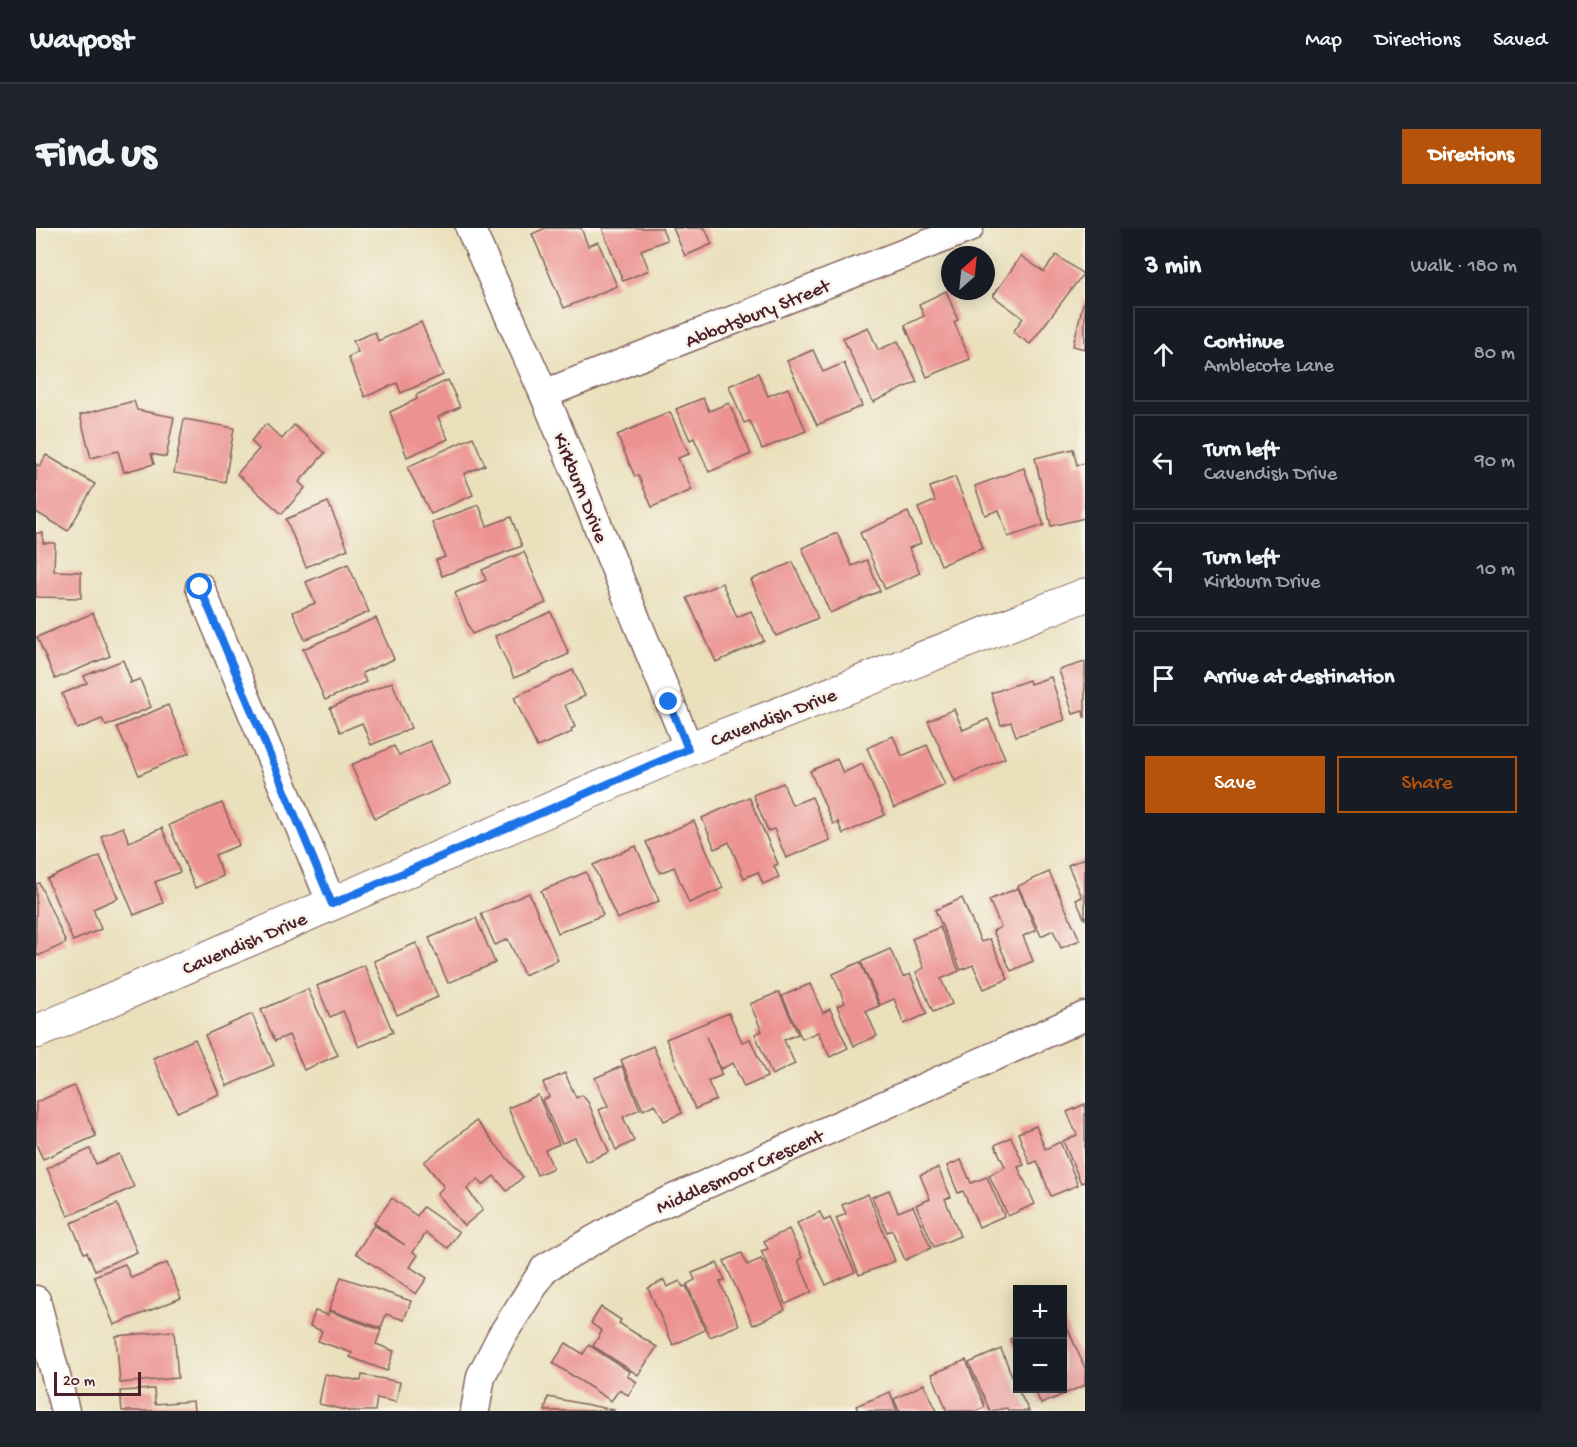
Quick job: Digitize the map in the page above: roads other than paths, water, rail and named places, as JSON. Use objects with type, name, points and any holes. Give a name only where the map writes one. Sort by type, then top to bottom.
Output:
[{"type":"street","name":"Kirkburn Drive","points":[[470,228],[544,394],[688,749]]},
{"type":"street","name":"Abbotsbury Street","points":[[544,394],[969,228]]},
{"type":"street","points":[[200,587],[332,904]]},
{"type":"street","name":"Cavendish Drive","points":[[36,1032],[688,749],[1085,595]]},
{"type":"street","name":"Middlesmoor Crescent","points":[[475,1411],[481,1376],[502,1335],[545,1268],[639,1214],[1085,1016]]},
{"type":"street","points":[[36,1300],[64,1411]]}]
